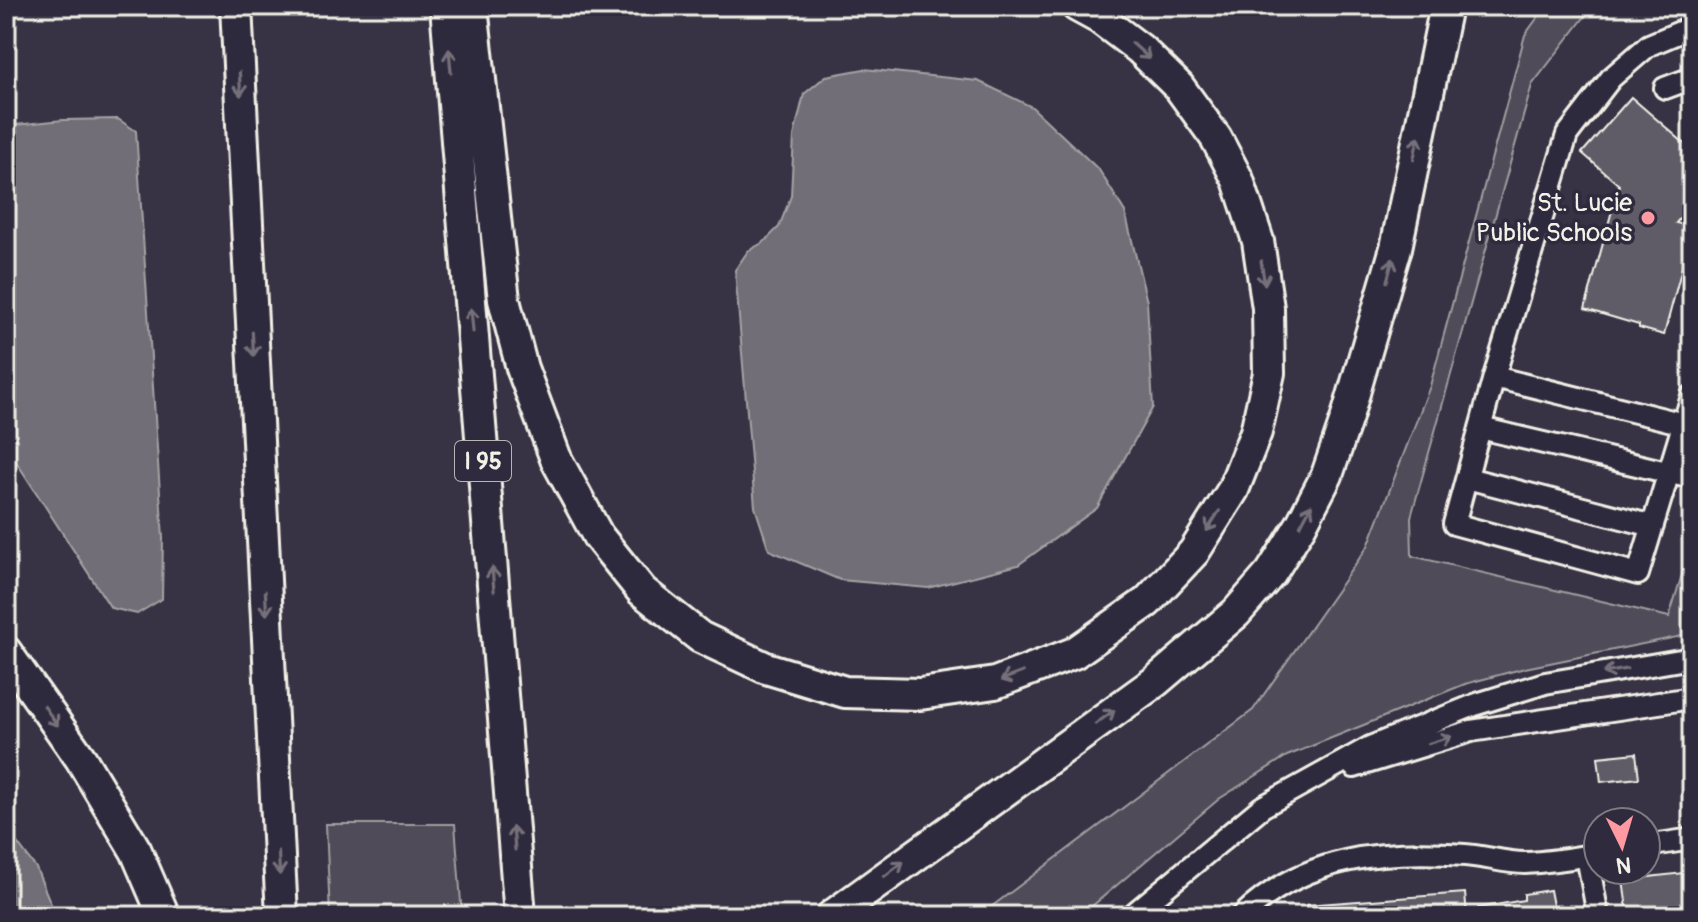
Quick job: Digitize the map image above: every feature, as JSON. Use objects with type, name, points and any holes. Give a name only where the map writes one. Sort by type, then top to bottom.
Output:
[{"type":"highway","points":[[236,6],[282,916]]},
{"type":"highway","name":"I 95","points":[[446,6],[520,916]]},
{"type":"highway","points":[[472,6],[504,300],[522,368],[556,459],[598,536],[642,591],[700,637],[766,668],[845,692],[920,694],[995,683],[1074,653],[1147,602],[1194,552],[1233,490],[1256,432],[1269,373],[1268,308],[1258,241],[1238,180],[1216,138],[1179,87],[1140,49],[1099,18],[1077,6]]},
{"type":"highway","points":[[832,916],[1156,681],[1236,613],[1271,573],[1327,475],[1370,343],[1396,248],[1445,8]]},
{"type":"highway","points":[[6,652],[81,759],[136,851],[164,916]]},
{"type":"street","points":[[1692,27],[1649,45],[1611,78],[1567,135],[1494,377],[1454,524],[1638,574],[1692,396]]},
{"type":"street","points":[[1665,88],[1692,78]]},
{"type":"street","points":[[1494,377],[1684,424]]},
{"type":"street","points":[[1480,428],[1692,478]]},
{"type":"street","points":[[1467,478],[1653,526]]},
{"type":"street","points":[[1131,916],[1262,807],[1370,747],[1477,704],[1545,683],[1692,658]]},
{"type":"street","points":[[1262,807],[1362,764],[1471,731],[1692,698]]},
{"type":"street","points":[[1662,844],[1692,839]]},
{"type":"street","points":[[1242,916],[1256,902],[1305,875],[1350,858],[1413,851],[1522,863],[1582,856]]},
{"type":"street","points":[[1596,886],[1598,916]]},
{"type":"shaded area","points":[[1546,6],[1593,6],[1532,85],[1411,517],[1412,556],[1669,617],[1692,542],[1692,634],[1525,668],[1465,684],[1287,756],[1219,799],[1083,916],[979,916],[1253,710],[1368,546],[1430,386],[1525,35]]},
{"type":"shaded area","points":[[864,69],[978,81],[1032,107],[1099,170],[1125,212],[1147,302],[1153,407],[1097,508],[1018,565],[928,588],[840,580],[769,550],[755,507],[735,270],[748,251],[764,242],[779,227],[791,196],[794,136],[804,94],[826,76]]},
{"type":"shaded area","points":[[118,119],[136,131],[163,538],[162,599],[137,614],[111,608],[6,446],[6,126],[63,120]]},
{"type":"shaded area","points":[[326,824],[455,824],[462,916],[330,916]]},
{"type":"shaded area","points":[[6,828],[36,868],[56,916],[6,916]]},
{"type":"building","name":"St. Lucie Public Schools","points":[[1631,97],[1692,150],[1692,204],[1676,223],[1692,227],[1692,230],[1664,335],[1585,309],[1619,185],[1582,153]]},
{"type":"building","points":[[1636,753],[1639,778],[1601,782],[1598,757]]},
{"type":"building","points":[[1692,872],[1692,916],[1628,916],[1624,886],[1662,886],[1662,875]]},
{"type":"building","points":[[1550,890],[1555,916],[1479,916],[1478,908],[1524,900],[1524,894]]},
{"type":"building","points":[[1465,893],[1467,916],[1307,916],[1306,905]]},
{"type":"place","name":"St. Lucie Public Schools","points":[[1648,218]]}]
